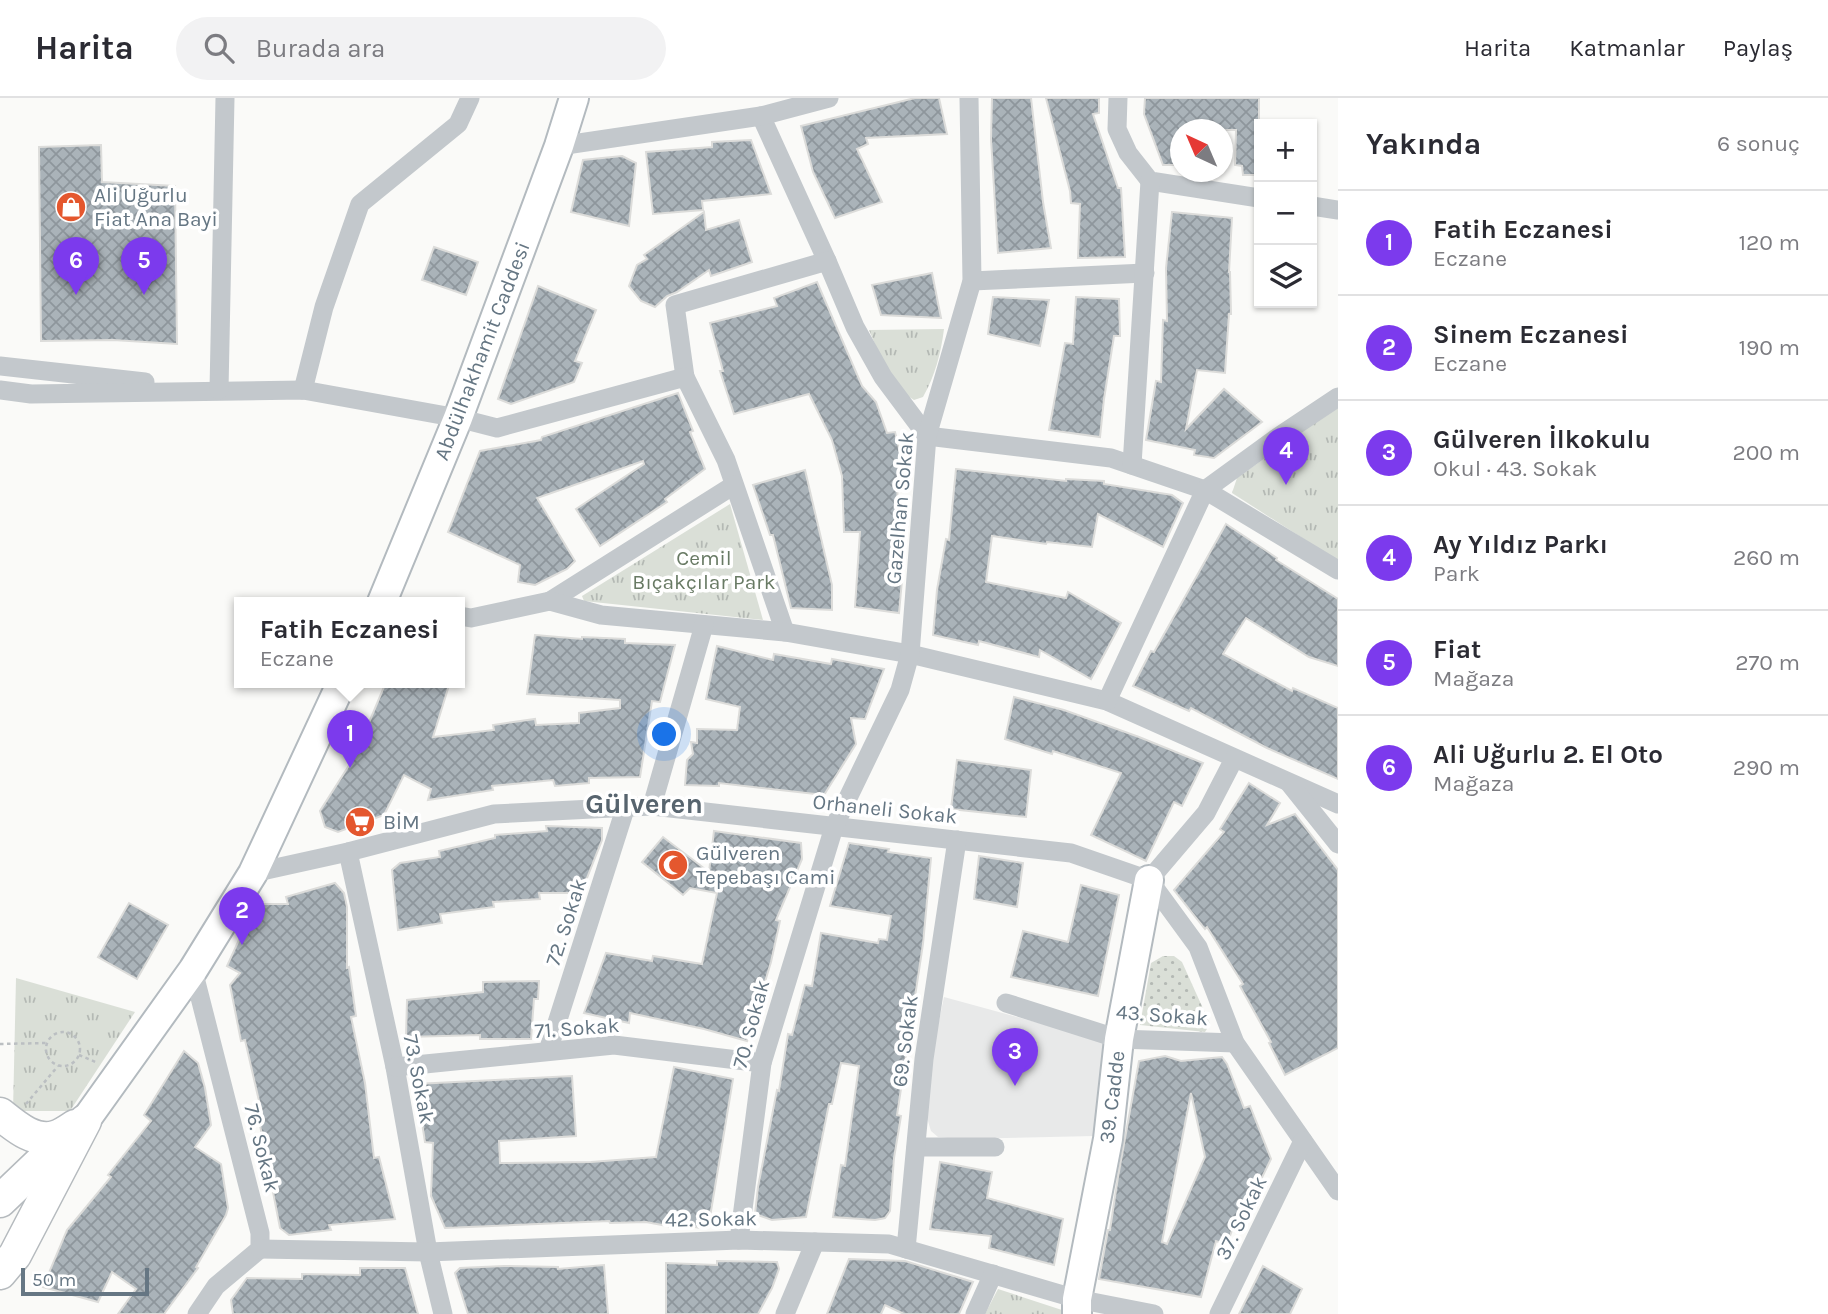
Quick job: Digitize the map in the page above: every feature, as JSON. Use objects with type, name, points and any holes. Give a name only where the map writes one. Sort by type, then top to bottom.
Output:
[{"type":"main road","name":"Abdülhakhamit Caddesi","points":[[386,597],[458,418],[559,146],[574,98]]},
{"type":"main road","points":[[0,1273],[15,1255],[85,1121],[193,970],[253,873],[339,688]]},
{"type":"main road","name":"39. Cadde","points":[[1077,1306],[1108,1139],[1119,1039],[1149,880]]},
{"type":"main road","points":[[5,1118],[24,1132],[40,1137],[54,1137],[85,1121]]},
{"type":"main road","points":[[0,1201],[85,1121]]},
{"type":"street","points":[[219,390],[225,98]]},
{"type":"street","points":[[303,390],[324,307],[360,204],[458,124],[470,98]]},
{"type":"street","name":"Gazelhan Sokak","points":[[834,827],[901,690],[910,654],[927,436],[972,281],[969,98]]},
{"type":"street","points":[[1118,98],[1117,129],[1128,153],[1150,181],[1132,465]]},
{"type":"street","points":[[559,146],[761,116],[823,99]]},
{"type":"street","points":[[761,116],[855,327],[883,377],[927,436],[1111,458],[1205,490],[1338,570]]},
{"type":"street","points":[[1150,181],[1254,197]]},
{"type":"street","points":[[1317,207],[1338,210]]},
{"type":"street","points":[[785,632],[726,460],[685,377],[675,305],[827,261]]},
{"type":"street","points":[[972,281],[1145,273]]},
{"type":"street","points":[[0,366],[219,390]]},
{"type":"street","points":[[0,390],[38,394],[303,390],[458,418],[497,428],[685,377]]},
{"type":"street","points":[[1107,701],[1205,490],[1338,397]]},
{"type":"street","points":[[465,617],[471,618],[550,601],[734,485]]},
{"type":"street","points":[[550,601],[601,615],[785,632],[910,654],[1107,701],[1338,804]]},
{"type":"street","points":[[652,806],[705,625]]},
{"type":"street","points":[[1234,759],[1206,813],[1149,880],[1198,947],[1235,1043],[1303,1142],[1335,1180]]},
{"type":"street","points":[[1287,780],[1338,844]]},
{"type":"street","name":"72. Sokak","points":[[548,1051],[626,806]]},
{"type":"street","name":"Orhaneli Sokak","points":[[253,873],[348,852],[494,814],[652,806],[1070,853],[1149,880]]},
{"type":"street","name":"70. Sokak","points":[[739,1240],[762,1062],[834,827]]},
{"type":"street","name":"69. Sokak","points":[[906,1249],[924,1059],[957,840]]},
{"type":"street","name":"73. Sokak","points":[[348,852],[395,1068],[428,1251],[443,1314]]},
{"type":"street","name":"76. Sokak","points":[[193,970],[260,1233],[260,1249]]},
{"type":"street","name":"43. Sokak","points":[[1006,1003],[1119,1039],[1235,1043]]},
{"type":"street","name":"71. Sokak","points":[[395,1068],[614,1045],[762,1062]]},
{"type":"street","name":"37. Sokak","points":[[1219,1314],[1303,1142]]},
{"type":"street","points":[[916,1147],[995,1147]]},
{"type":"street","name":"42. Sokak","points":[[260,1249],[428,1251],[739,1240],[889,1244],[993,1274],[1077,1306],[1154,1314]]},
{"type":"street","points":[[785,1314],[815,1242]]},
{"type":"street","points":[[197,1314],[216,1286],[260,1249]]},
{"type":"street","points":[[975,1314],[993,1274]]},
{"type":"path","points":[[5,1118],[58,1066],[68,1066],[77,1060],[81,1048],[78,1038],[64,1031],[54,1034],[46,1043],[47,1055],[58,1066]]},
{"type":"path","points":[[0,1044],[46,1043]]},
{"type":"shaded area","points":[[944,997],[1108,1042],[1094,1136],[957,1139],[938,1137],[931,1131],[927,1118],[932,1055]]},
{"type":"green space","points":[[944,329],[931,381],[923,397],[914,400],[905,394],[892,378],[869,330]]},
{"type":"green space","points":[[1338,406],[1338,559],[1335,559],[1232,493],[1237,478]]},
{"type":"green space","name":"Cemil Bıçakçılar Park","points":[[730,504],[763,620],[584,601],[582,596]]},
{"type":"green space","points":[[1163,956],[1174,956],[1182,962],[1210,1024],[1205,1032],[1140,1025],[1151,963]]},
{"type":"green space","points":[[16,978],[135,1012],[70,1111],[13,1111]]},
{"type":"green space","points":[[998,1289],[1065,1311],[1065,1314],[985,1314]]},
{"type":"building","points":[[915,98],[939,98],[947,134],[866,138],[868,144],[857,149],[882,202],[835,218],[813,172],[801,126]]},
{"type":"building","points":[[992,98],[1031,98],[1051,248],[998,253],[991,139]]},
{"type":"building","points":[[1046,98],[1099,98],[1099,113],[1093,114],[1118,188],[1121,188],[1125,257],[1078,258],[1080,204],[1071,203]]},
{"type":"building","points":[[1145,98],[1259,98],[1259,119],[1254,119],[1254,175],[1243,175],[1242,166],[1235,165],[1236,130],[1233,130],[1233,119],[1170,119],[1170,165],[1163,165],[1144,114]]},
{"type":"building","points":[[751,140],[771,194],[702,201],[703,210],[653,214],[646,152],[712,147],[712,142]]},
{"type":"building","points":[[101,145],[102,182],[175,186],[177,344],[113,340],[41,341],[39,147]]},
{"type":"building","points":[[622,156],[636,163],[629,226],[571,212],[583,160]]},
{"type":"building","points":[[704,212],[706,230],[739,220],[752,262],[711,276],[709,270],[667,296],[655,307],[641,301],[629,286],[637,265],[647,259],[644,255]]},
{"type":"building","points":[[1172,212],[1232,218],[1229,272],[1231,314],[1225,373],[1197,370],[1186,429],[1224,389],[1262,422],[1214,458],[1194,455],[1195,450],[1146,440],[1156,381],[1161,382],[1163,320],[1167,321],[1166,268]]},
{"type":"building","points":[[434,247],[478,262],[466,295],[422,280]]},
{"type":"building","points":[[932,273],[941,318],[881,315],[872,285]]},
{"type":"building","points":[[817,282],[862,386],[876,402],[887,433],[895,432],[905,472],[898,473],[896,547],[905,547],[899,613],[855,607],[860,532],[844,532],[842,476],[832,440],[809,394],[734,414],[720,371],[723,371],[710,323],[777,306],[774,298]]},
{"type":"building","points":[[538,286],[596,310],[575,361],[582,363],[574,382],[511,404],[498,399]]},
{"type":"building","points":[[993,297],[1049,300],[1040,346],[988,334]]},
{"type":"building","points":[[1076,297],[1119,299],[1120,336],[1114,336],[1100,437],[1049,430],[1065,343],[1073,344]]},
{"type":"building","points":[[678,393],[705,469],[665,499],[667,502],[600,546],[576,509],[644,464],[643,461],[537,498],[575,561],[567,569],[535,585],[518,582],[520,565],[448,532],[480,451],[541,440],[542,437]]},
{"type":"building","points":[[956,469],[1066,481],[1104,481],[1104,484],[1172,495],[1183,503],[1163,547],[1098,514],[1092,547],[992,536],[986,582],[1066,598],[1068,592],[1121,623],[1091,679],[1040,650],[1039,657],[979,641],[978,645],[933,635],[937,590],[946,539],[949,540]]},
{"type":"building","points":[[805,470],[832,585],[832,610],[791,608],[773,535],[770,535],[753,485]]},
{"type":"building","points":[[1226,524],[1338,599],[1338,666],[1309,657],[1246,618],[1223,654],[1292,691],[1293,688],[1338,708],[1338,779],[1267,748],[1191,708],[1189,711],[1133,686]]},
{"type":"building","points":[[535,635],[625,639],[625,643],[675,645],[660,702],[652,701],[640,777],[589,778],[589,783],[555,786],[553,780],[492,786],[493,790],[428,800],[431,789],[404,775],[384,815],[338,832],[325,827],[320,811],[355,756],[383,688],[448,688],[433,737],[494,730],[493,725],[535,719],[536,725],[579,723],[579,713],[620,708],[620,700],[527,694]]},
{"type":"building","points":[[717,646],[773,660],[774,654],[831,664],[832,659],[884,669],[865,719],[851,718],[856,744],[824,795],[719,783],[719,786],[685,785],[687,760],[693,754],[691,742],[697,743],[697,729],[737,730],[740,707],[706,699]]},
{"type":"building","points":[[1014,697],[1064,710],[1203,763],[1182,806],[1174,802],[1146,861],[1091,835],[1121,773],[1005,739]]},
{"type":"building","points":[[957,760],[1031,770],[1026,817],[951,809]]},
{"type":"building","points":[[1249,783],[1280,803],[1267,825],[1295,814],[1338,870],[1338,1048],[1285,1075],[1269,1043],[1271,1042],[1240,986],[1243,984],[1207,927],[1205,929],[1174,890],[1224,832],[1220,829]]},
{"type":"building","points":[[546,826],[602,828],[602,840],[581,893],[539,893],[540,899],[493,902],[494,907],[440,914],[442,923],[398,930],[392,870],[400,863],[440,857],[439,851],[495,838],[495,835],[547,831]]},
{"type":"building","points":[[714,831],[801,843],[802,859],[776,920],[780,921],[771,962],[747,1041],[630,1013],[629,1023],[584,1013],[606,953],[652,961],[653,956],[702,964],[717,893],[690,888],[683,895],[642,862],[663,837],[709,872]]},
{"type":"building","points":[[849,843],[931,858],[923,944],[897,1115],[901,1116],[894,1158],[890,1211],[885,1218],[875,1220],[833,1217],[841,1165],[845,1166],[859,1066],[841,1063],[832,1104],[829,1104],[806,1217],[772,1220],[755,1214],[758,1187],[777,1090],[779,1091],[788,1034],[792,1035],[805,985],[812,986],[821,933],[878,943],[879,939],[887,940],[891,916],[830,906]]},
{"type":"building","points":[[979,856],[1023,863],[1017,907],[974,899]]},
{"type":"building","points":[[335,883],[344,893],[347,907],[347,968],[349,967],[356,1016],[351,1017],[365,1083],[374,1158],[379,1157],[395,1219],[329,1225],[331,1230],[289,1235],[280,1228],[258,1115],[262,1114],[245,1040],[241,1041],[230,985],[240,973],[227,966],[248,920],[263,904],[288,904],[286,897]]},
{"type":"building","points":[[1081,885],[1119,895],[1098,996],[1011,977],[1023,931],[1068,942]]},
{"type":"building","points":[[129,903],[168,925],[137,979],[98,957]]},
{"type":"building","points":[[539,981],[538,999],[534,999],[531,1039],[480,1039],[480,1035],[406,1037],[407,1000],[483,992],[483,982]]},
{"type":"building","points":[[184,1051],[198,1063],[211,1125],[195,1147],[221,1164],[228,1208],[196,1267],[198,1268],[164,1314],[118,1314],[136,1289],[112,1272],[98,1302],[43,1287],[67,1230],[111,1177],[108,1175],[151,1121],[144,1115]]},
{"type":"building","points":[[1165,1056],[1181,1061],[1222,1057],[1244,1108],[1250,1106],[1271,1159],[1248,1206],[1241,1203],[1227,1245],[1216,1241],[1201,1297],[1099,1279],[1139,1061]],"holes":[[[1191,1093],[1205,1157],[1167,1244],[1162,1242]]]},
{"type":"building","points":[[674,1067],[733,1079],[709,1223],[700,1228],[674,1223],[673,1227],[646,1222],[609,1221],[445,1228],[431,1196],[433,1143],[425,1142],[416,1084],[572,1076],[576,1136],[499,1141],[500,1163],[591,1162],[656,1157]]},
{"type":"building","points":[[940,1162],[992,1172],[987,1198],[1063,1219],[1054,1265],[989,1248],[991,1236],[930,1229]]},
{"type":"building","points":[[849,1259],[905,1261],[973,1282],[959,1314],[904,1314],[885,1305],[881,1314],[827,1314]]},
{"type":"building","points":[[717,1261],[777,1262],[779,1269],[758,1314],[666,1314],[666,1263],[717,1265]]},
{"type":"building","points":[[604,1265],[608,1314],[468,1314],[455,1273],[460,1268],[504,1266],[558,1269]]},
{"type":"building","points":[[1263,1266],[1302,1289],[1290,1314],[1239,1314]]},
{"type":"building","points":[[360,1268],[405,1268],[418,1314],[233,1314],[231,1300],[247,1278],[302,1279],[302,1274],[360,1275]]},
{"type":"place","name":"Ali Uğurlu Fiat Ana Bayi","points":[[71,207]]},
{"type":"place","name":"Ali Uğurlu 2. El Oto","points":[[76,295]]},
{"type":"place","name":"Fiat","points":[[144,295]]},
{"type":"place","name":"Ay Yıldız Parkı","points":[[1286,485]]},
{"type":"place","name":"Fatih Eczanesi","points":[[350,768]]},
{"type":"place","name":"BİM","points":[[360,822]]},
{"type":"place","name":"Gülveren Tepebaşı Cami","points":[[673,865]]},
{"type":"place","name":"Sinem Eczanesi","points":[[242,945]]},
{"type":"place","name":"Gülveren İlkokulu","points":[[1015,1086]]},
{"type":"district","name":"Gülveren","points":[[644,803]]}]
